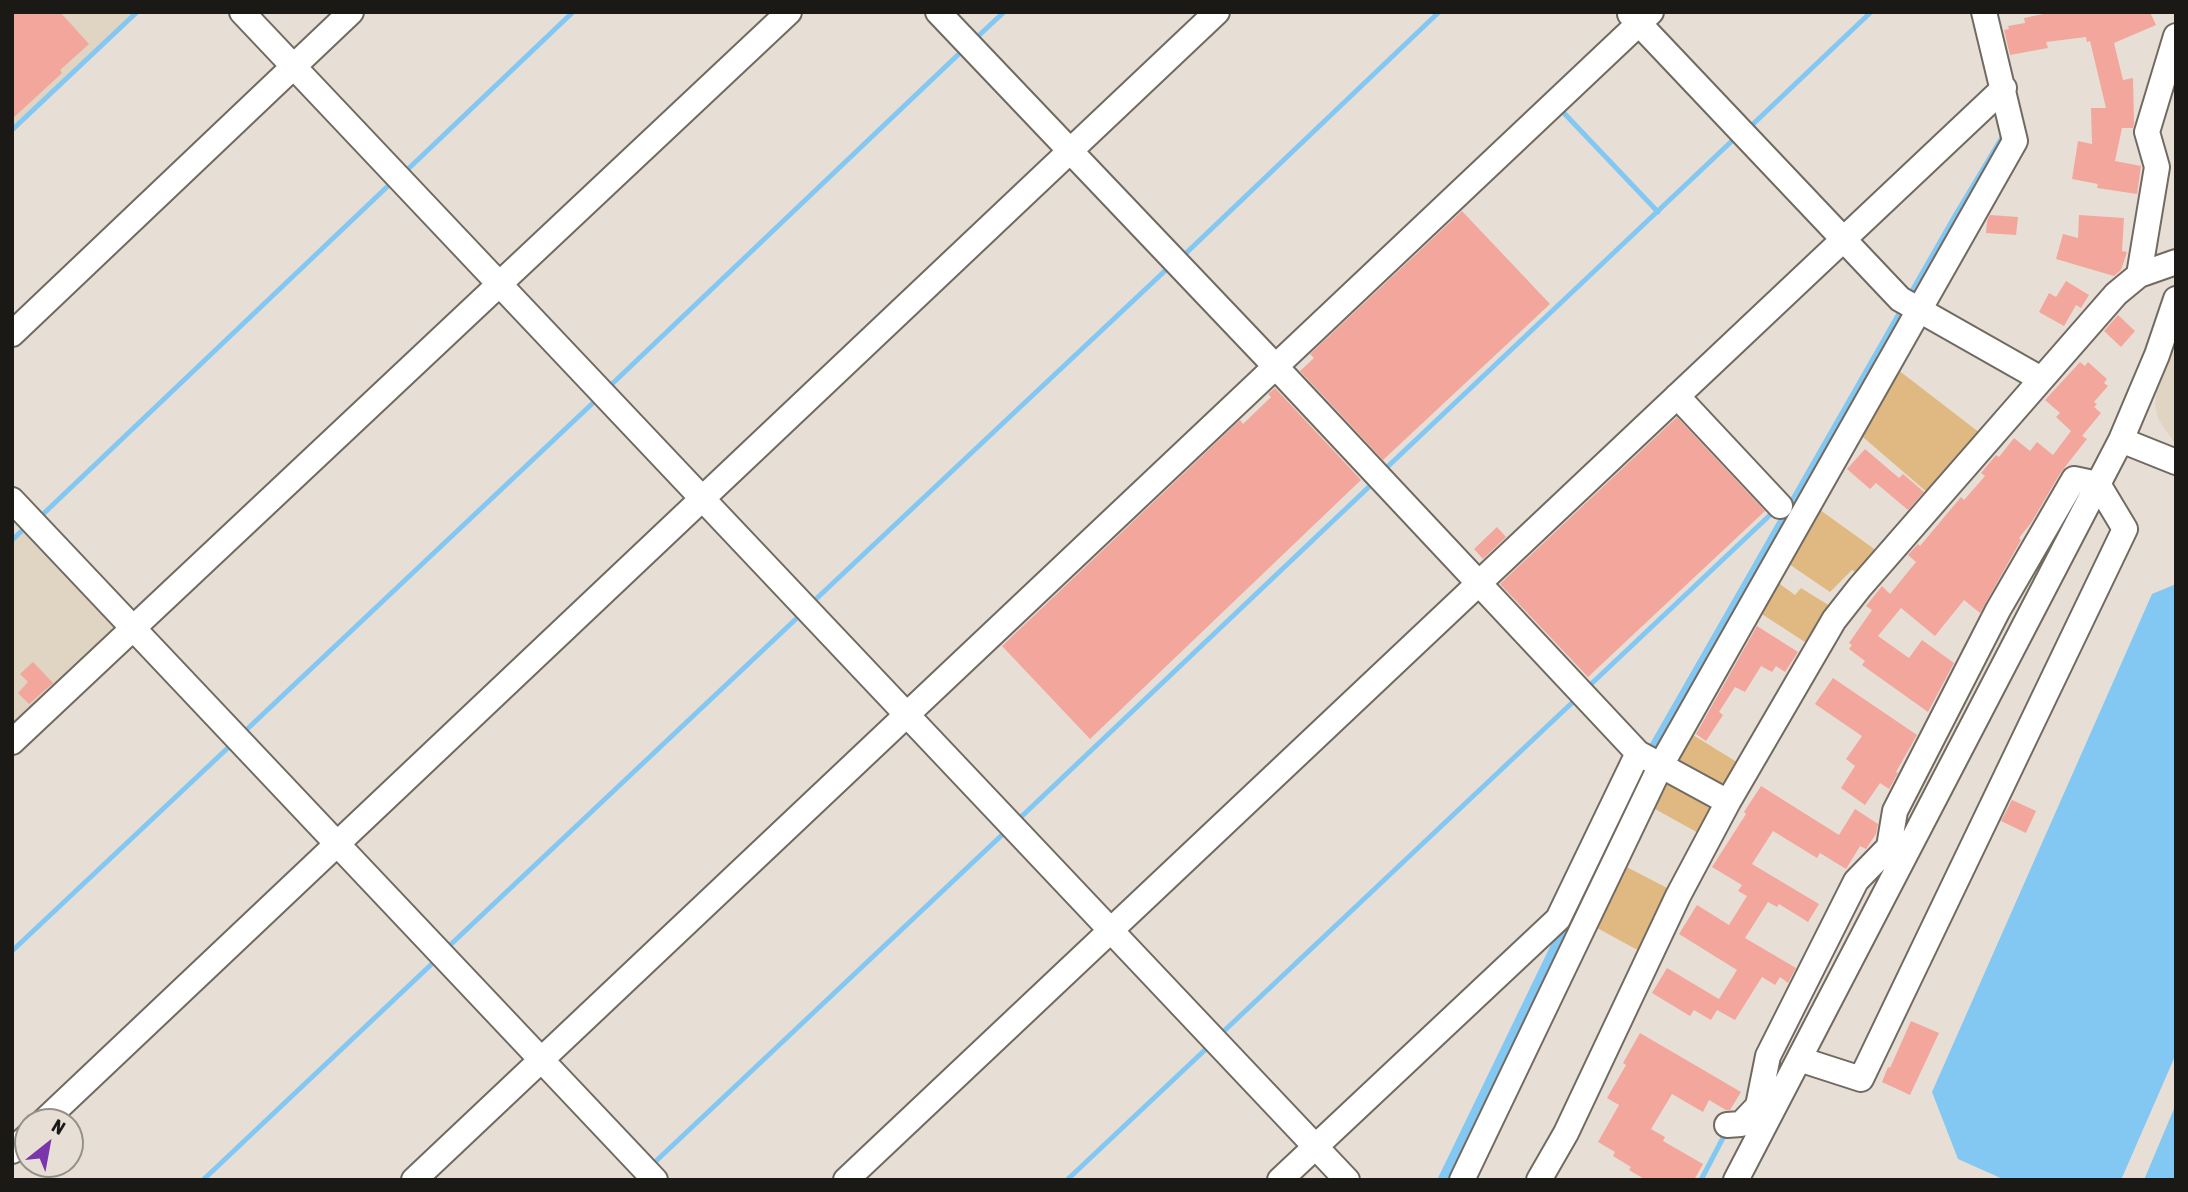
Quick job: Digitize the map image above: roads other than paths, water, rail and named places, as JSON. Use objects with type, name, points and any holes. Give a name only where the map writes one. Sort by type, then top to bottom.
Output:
[{"type":"street","points":[[242,12],[1347,1180]]},
{"type":"street","points":[[12,334],[351,12]]},
{"type":"street","points":[[12,742],[789,12]]},
{"type":"street","points":[[938,12],[1478,583],[1652,761],[1728,802]]},
{"type":"street","points":[[58,1108],[1217,12]]},
{"type":"street","points":[[1280,1180],[1558,919],[1652,761],[1911,306],[2015,141],[1984,12]]},
{"type":"street","points":[[414,1180],[1276,367],[1640,16],[1843,239],[1911,306],[2041,379]]},
{"type":"street","points":[[2139,275],[2157,167],[2147,132],[2176,36]]},
{"type":"street","points":[[846,1180],[2004,88]]},
{"type":"street","points":[[1539,1180],[1566,1133],[1678,896],[1728,802],[1834,620],[2116,295],[2139,275],[2176,262]]},
{"type":"street","points":[[1738,1179],[1764,1110],[1799,1059],[1897,851],[2121,440],[2157,355],[2176,299]]},
{"type":"street","points":[[1677,396],[1780,506]]},
{"type":"street","points":[[2121,440],[2176,462]]},
{"type":"street","points":[[1799,1059],[1861,1079],[2125,529],[2098,484]]},
{"type":"street","points":[[12,500],[655,1180]]},
{"type":"street","points":[[1462,1180],[1652,761]]},
{"type":"street","points":[[1764,1110],[1768,1056],[1838,916],[1856,881],[1897,851]]},
{"type":"street","points":[[1727,1125],[1741,1124],[1764,1110]]},
{"type":"water","points":[[2000,136],[2007,141],[1455,1180],[1437,1180],[1639,763]]},
{"type":"water","points":[[2176,584],[2176,1180],[2005,1180],[1958,1159],[1932,1092],[2152,594]]},
{"type":"waterway","points":[[12,130],[137,12]]},
{"type":"waterway","points":[[406,171],[573,12]]},
{"type":"waterway","points":[[974,40],[1004,12]]},
{"type":"waterway","points":[[1183,256],[1439,12]]},
{"type":"waterway","points":[[1751,126],[1871,12]]},
{"type":"waterway","points":[[612,384],[963,50]]},
{"type":"waterway","points":[[1563,112],[1658,212]]},
{"type":"waterway","points":[[1383,471],[1734,139]]},
{"type":"waterway","points":[[40,517],[389,185]]},
{"type":"waterway","points":[[815,600],[1168,268]]},
{"type":"waterway","points":[[243,733],[595,401]]},
{"type":"waterway","points":[[1021,817],[1373,483]]},
{"type":"waterway","points":[[1588,687],[1770,515]]},
{"type":"waterway","points":[[12,540],[27,526]]},
{"type":"waterway","points":[[447,948],[797,618]]},
{"type":"waterway","points":[[1224,1031],[1575,700]]},
{"type":"waterway","points":[[12,951],[232,744]]},
{"type":"waterway","points":[[655,1162],[1003,834]]},
{"type":"waterway","points":[[203,1180],[436,960]]},
{"type":"waterway","points":[[1067,1180],[1207,1048]]},
{"type":"waterway","points":[[1701,1180],[1725,1134]]}]
